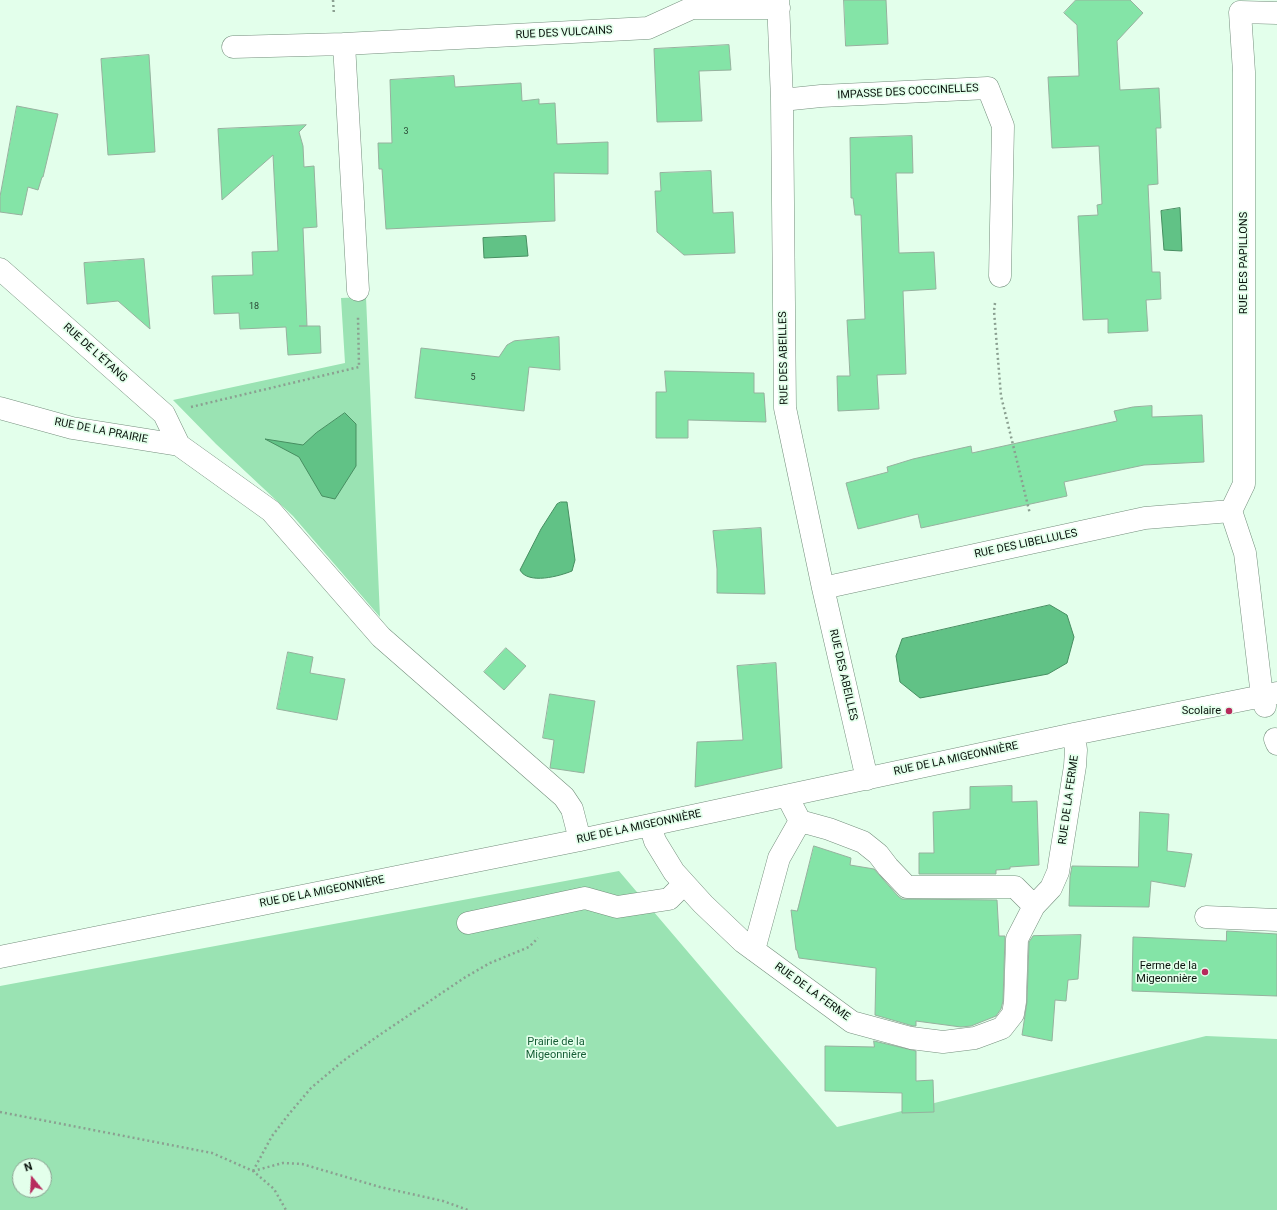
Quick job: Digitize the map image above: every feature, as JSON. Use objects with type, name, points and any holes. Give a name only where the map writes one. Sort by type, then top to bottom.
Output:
[{"type":"street","name":"RUE DES VULCAINS","points":[[233,47],[344,44],[648,28],[692,8],[779,4]]},
{"type":"street","name":"RUE DES ABEILLES","points":[[779,4],[782,100],[785,408],[823,588],[867,778]]},
{"type":"street","name":"RUE DES PAPILLONS","points":[[1231,511],[1244,484],[1244,72],[1240,12],[1277,12]]},
{"type":"street","points":[[344,44],[358,290]]},
{"type":"street","name":"IMPASSE DES COCCINELLES","points":[[782,100],[821,96],[988,88],[1003,126],[1000,276]]},
{"type":"street","name":"RUE DE L'ÉTANG","points":[[0,269],[164,414],[179,445]]},
{"type":"street","name":"RUE DE LA PRAIRIE","points":[[0,408],[72,428],[179,445]]},
{"type":"street","points":[[179,445],[271,511],[381,637],[564,797],[572,808],[580,840]]},
{"type":"street","points":[[1231,511],[1245,553],[1268,698]]},
{"type":"street","name":"RUE DES LIBELLULES","points":[[823,588],[1145,518],[1231,511]]},
{"type":"street","name":"RUE DE LA MIGEONNIÈRE","points":[[0,957],[580,840],[1074,734],[1268,698]]},
{"type":"street","name":"RUE DE LA FERME","points":[[650,825],[655,841],[663,856],[684,884],[703,904],[743,942],[852,1022],[911,1038],[943,1042],[974,1038],[1002,1028],[1012,1014],[1015,1002],[1017,939],[1034,906],[1051,888],[1058,872],[1075,766],[1076,750],[1074,734]]},
{"type":"street","points":[[787,796],[800,821],[829,829],[863,842],[878,854],[888,867],[907,886],[1015,887],[1034,906]]},
{"type":"street","points":[[754,950],[779,858],[800,821]]},
{"type":"street","points":[[468,923],[585,898],[617,907],[669,899],[684,884]]},
{"type":"street","points":[[1206,917],[1277,920]]},
{"type":"path","points":[[1000,276],[994,311],[1001,396],[1037,542]]},
{"type":"path","points":[[164,414],[359,367],[358,290]]},
{"type":"path","points":[[253,1171],[272,1136],[289,1114],[311,1088],[343,1060],[464,978],[490,963],[529,947],[538,938],[542,927],[539,908]]},
{"type":"path","points":[[0,1112],[212,1153],[253,1171],[274,1189],[286,1210]]},
{"type":"path","points":[[253,1171],[283,1163],[302,1164],[380,1187],[443,1201],[468,1210]]},
{"type":"green space","points":[[366,297],[380,617],[293,516],[216,444],[173,400],[345,363],[341,298]]},
{"type":"green space","name":"Prairie de la Migeonnière","points":[[619,871],[837,1127],[1206,1036],[1277,1039],[1277,1210],[0,1210],[0,986]]},
{"type":"shaded area","points":[[1180,208],[1182,251],[1164,250],[1161,211]]},
{"type":"shaded area","points":[[526,236],[528,256],[484,258],[483,238]]},
{"type":"shaded area","points":[[345,413],[356,424],[356,466],[335,499],[322,496],[299,457],[265,439],[303,445],[316,433]]},
{"type":"shaded area","points":[[567,502],[575,560],[572,571],[544,578],[524,575],[520,570],[541,529],[557,504]]},
{"type":"shaded area","points":[[1050,605],[1067,615],[1074,637],[1067,663],[1048,674],[920,698],[900,682],[896,656],[902,639]]},
{"type":"building","points":[[844,0],[886,0],[888,44],[846,46]]},
{"type":"building","points":[[1076,0],[1130,0],[1143,13],[1117,41],[1120,90],[1159,88],[1161,128],[1156,128],[1158,184],[1148,185],[1152,272],[1160,272],[1161,299],[1146,300],[1148,331],[1108,333],[1108,319],[1083,320],[1078,216],[1098,215],[1097,205],[1102,204],[1099,146],[1052,148],[1048,77],[1079,76],[1077,25],[1064,13]]},
{"type":"building","points":[[729,45],[731,70],[699,71],[702,121],[657,122],[654,49]]},
{"type":"building","points":[[149,55],[155,152],[108,155],[101,59]]},
{"type":"building","points":[[454,76],[455,87],[521,83],[522,101],[539,99],[539,104],[555,103],[557,144],[608,142],[608,174],[554,173],[555,221],[386,229],[382,169],[379,169],[378,143],[392,143],[390,80]]},
{"type":"building","points":[[17,106],[58,114],[43,177],[38,190],[28,187],[22,215],[0,212],[0,197]]},
{"type":"building","points":[[306,125],[299,132],[303,146],[304,167],[314,166],[317,227],[303,228],[307,326],[320,326],[321,353],[288,355],[286,327],[240,329],[239,313],[214,314],[212,276],[253,275],[252,252],[278,251],[273,155],[222,200],[218,129]]},
{"type":"building","points":[[912,136],[913,173],[896,173],[899,253],[934,252],[936,289],[903,291],[906,374],[877,375],[879,409],[838,411],[837,376],[850,376],[847,320],[865,319],[861,215],[855,215],[853,198],[851,198],[850,138]]},
{"type":"building","points":[[711,171],[713,213],[733,212],[735,253],[684,255],[657,232],[655,191],[661,191],[660,173]]},
{"type":"building","points":[[144,259],[150,329],[118,301],[87,304],[84,263]]},
{"type":"building","points":[[559,337],[560,370],[529,367],[524,411],[415,398],[421,348],[499,357],[507,345],[514,341]]},
{"type":"building","points":[[665,371],[754,373],[754,393],[764,393],[766,422],[688,420],[688,438],[656,438],[656,392],[666,392]]},
{"type":"building","points":[[1152,406],[1152,417],[1202,415],[1204,462],[1144,465],[1064,482],[1067,496],[921,528],[918,514],[858,529],[846,483],[888,472],[887,467],[913,459],[971,446],[972,453],[1117,421],[1114,411],[1133,407]]},
{"type":"building","points":[[761,528],[765,594],[717,593],[717,569],[713,531]]},
{"type":"building","points":[[506,648],[526,666],[504,690],[484,672]]},
{"type":"building","points":[[288,652],[313,657],[310,673],[345,679],[337,720],[277,709]]},
{"type":"building","points":[[776,663],[782,768],[695,787],[697,742],[743,740],[737,666]]},
{"type":"building","points":[[550,694],[595,701],[584,773],[550,768],[554,740],[543,738]]},
{"type":"building","points":[[1012,786],[1012,802],[1037,801],[1039,865],[1010,867],[1010,869],[996,870],[996,874],[919,874],[919,853],[934,853],[933,812],[970,809],[970,787]]},
{"type":"building","points":[[1140,812],[1169,814],[1167,851],[1192,854],[1185,887],[1151,881],[1149,907],[1069,906],[1072,866],[1138,867]]},
{"type":"building","points":[[814,846],[851,858],[850,865],[874,869],[902,899],[997,900],[999,936],[1005,936],[1003,1001],[1001,1009],[996,1016],[971,1026],[961,1027],[916,1021],[916,1026],[913,1026],[875,1015],[876,968],[799,958],[796,950],[791,910],[797,911]]},
{"type":"building","name":"Ferme de la Migeonnière","points":[[1227,931],[1277,934],[1277,996],[1132,991],[1133,937],[1226,941]]},
{"type":"building","points":[[1081,935],[1078,979],[1068,980],[1066,1001],[1055,1000],[1052,1041],[1022,1035],[1027,1002],[1029,942],[1033,936]]},
{"type":"building","points":[[874,1041],[916,1051],[916,1081],[933,1080],[934,1112],[902,1113],[902,1093],[825,1091],[825,1046],[874,1047]]},
{"type":"place","name":"Scolaire","points":[[1229,711]]},
{"type":"place","name":"Ferme de la Migeonnière","points":[[1205,972]]}]
